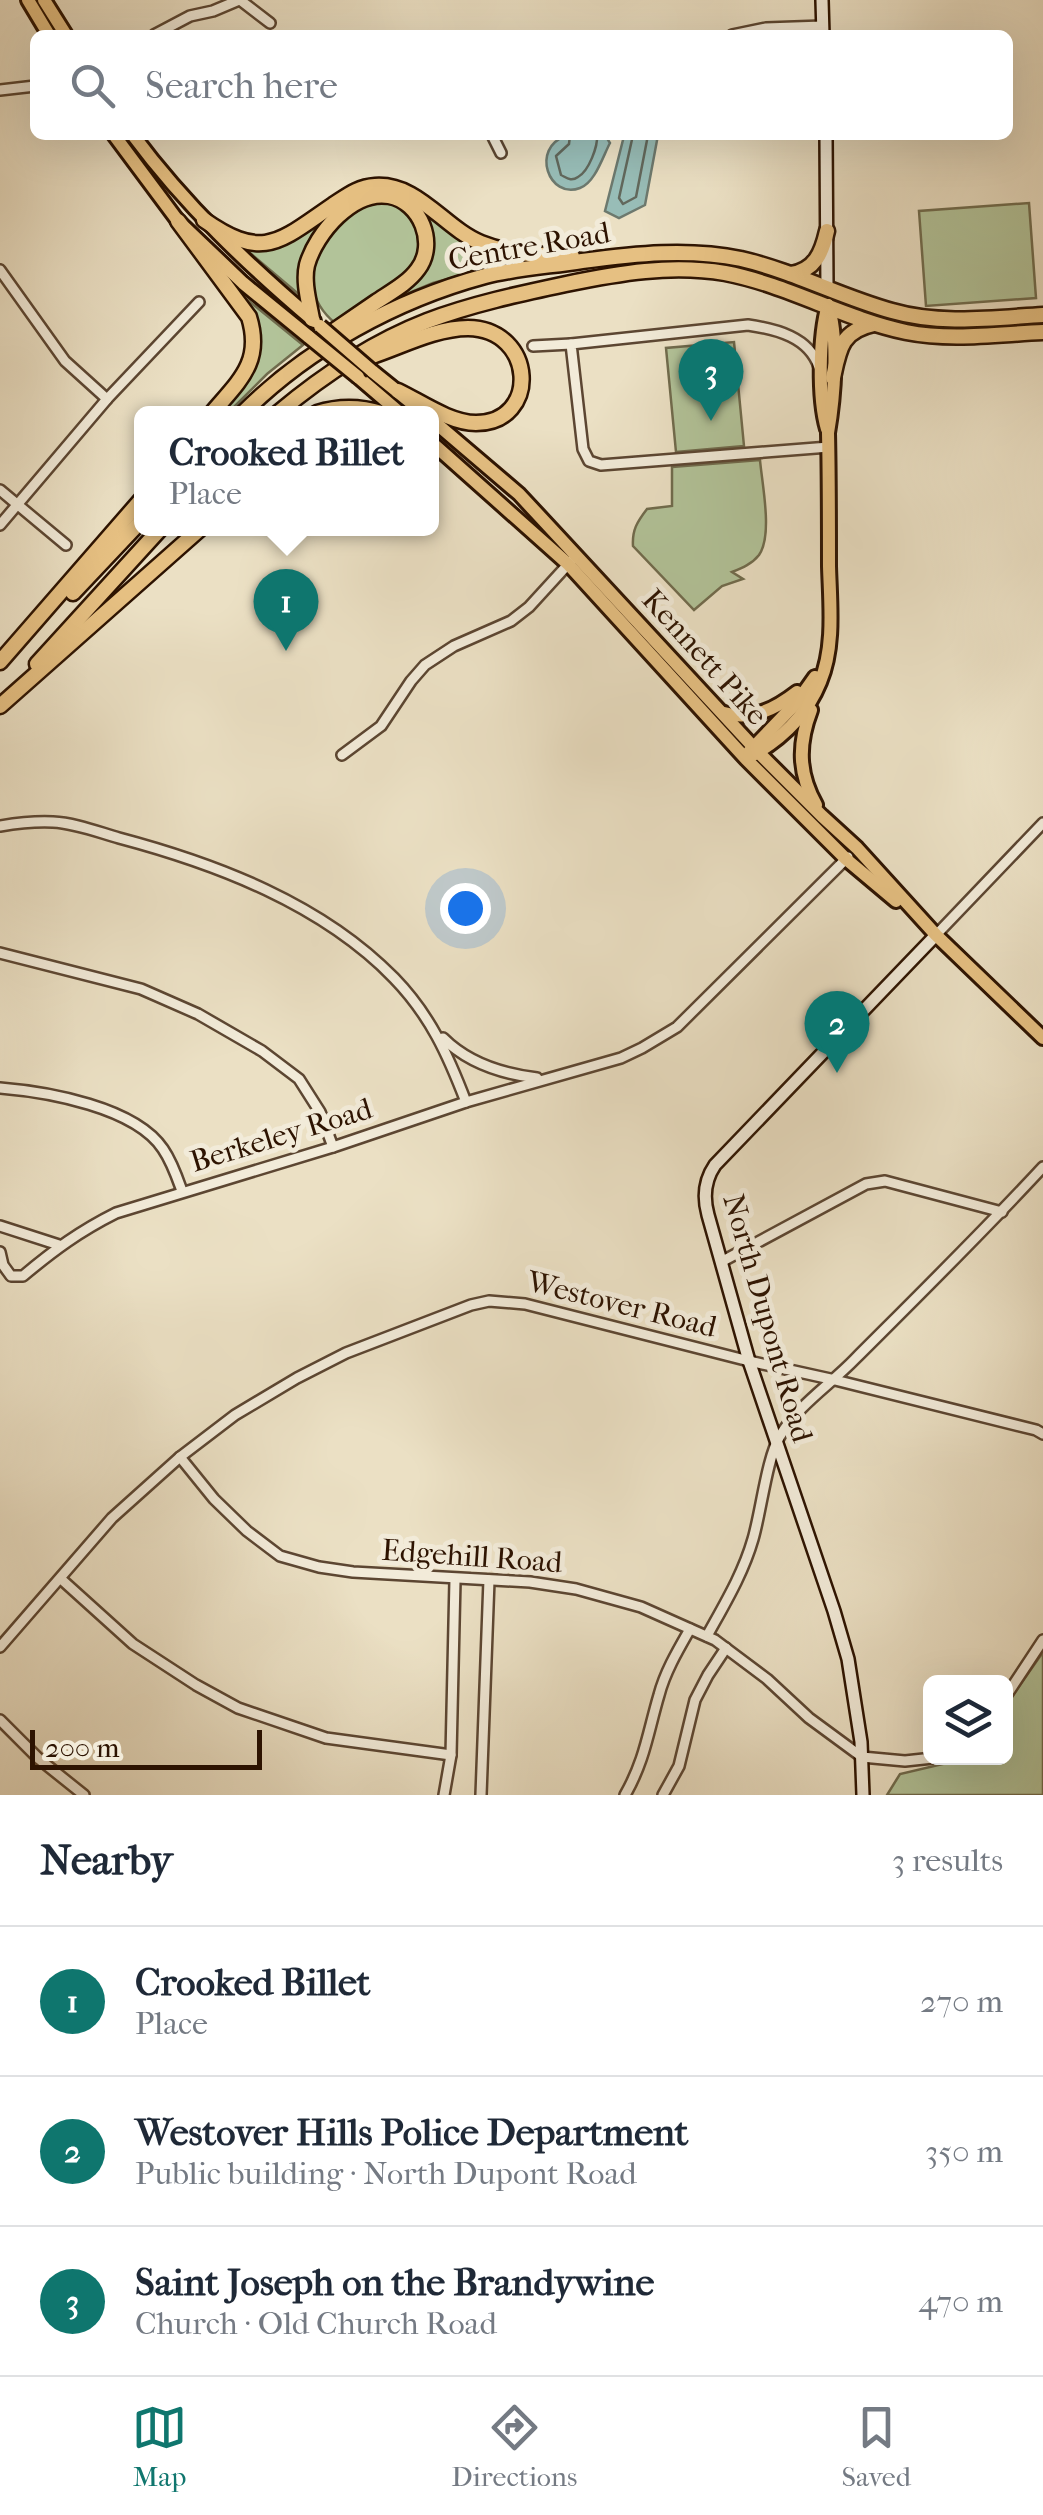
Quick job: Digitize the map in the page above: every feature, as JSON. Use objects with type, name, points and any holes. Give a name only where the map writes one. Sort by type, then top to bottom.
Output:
[{"type":"highway","points":[[204,220],[241,242],[275,242],[356,190],[392,187],[408,192],[458,231],[502,250],[606,258]]},
{"type":"highway","points":[[243,406],[285,366],[422,265],[426,231],[417,214],[394,197],[368,198],[350,207],[325,231],[306,268],[306,288],[316,322]]},
{"type":"highway","points":[[178,221],[249,317],[252,327],[254,349],[249,368],[218,406]]},
{"type":"highway","points":[[790,274],[814,264],[827,231]]},
{"type":"highway","name":"Centre Road","points":[[252,406],[304,362],[417,298],[489,275],[606,258],[682,253],[739,259],[892,312],[918,317],[1043,315]]},
{"type":"highway","name":"Centre Road","points":[[289,406],[338,369],[427,321],[480,303],[648,270],[699,270],[747,278],[876,324],[934,336],[1043,329]]},
{"type":"highway","points":[[828,381],[846,338],[855,330],[876,324]]},
{"type":"highway","points":[[338,369],[450,330],[469,328],[502,337],[520,360],[523,374],[513,405],[498,418],[480,423],[464,422],[439,410]]},
{"type":"highway","points":[[398,391],[430,406]]},
{"type":"highway","points":[[0,662],[134,508]]},
{"type":"highway","points":[[0,671],[134,528]]},
{"type":"highway","points":[[0,705],[155,536]]},
{"type":"highway","points":[[0,705],[191,536]]},
{"type":"main road","points":[[28,0],[47,30]]},
{"type":"main road","points":[[44,0],[63,30]]},
{"type":"main road","points":[[822,0],[823,30]]},
{"type":"main road","points":[[118,140],[178,221],[243,283],[309,337],[398,391],[415,406]]},
{"type":"main road","points":[[137,140],[204,220],[272,286],[316,322],[393,406]]},
{"type":"main road","points":[[822,816],[808,790],[801,758],[804,727],[828,645],[828,440],[833,404],[828,381],[833,326],[828,305],[826,140]]},
{"type":"main road","name":"Kennett Pike","points":[[439,427],[518,494],[572,559],[846,859],[936,935]]},
{"type":"main road","name":"Kennett Pike","points":[[439,449],[572,559],[723,713],[752,753],[857,848],[936,935],[1043,1038]]},
{"type":"main road","points":[[723,713],[745,716],[772,709],[817,682]]},
{"type":"main road","points":[[752,753],[794,724],[817,682]]},
{"type":"main road","name":"North Dupont Road","points":[[863,1795],[855,1697],[840,1628],[749,1361],[705,1202],[706,1184],[712,1169],[936,935]]},
{"type":"street","points":[[163,30],[190,16],[240,0],[270,23]]},
{"type":"street","points":[[756,30],[823,30]]},
{"type":"street","points":[[0,90],[30,87]]},
{"type":"street","points":[[495,140],[501,152]]},
{"type":"street","points":[[0,270],[65,360],[107,399]]},
{"type":"street","points":[[0,526],[107,399],[199,302]]},
{"type":"street","points":[[534,346],[763,327],[805,345],[828,381]]},
{"type":"street","points":[[571,344],[583,448],[589,461],[601,466],[828,440]]},
{"type":"street","points":[[0,490],[66,544]]},
{"type":"street","points":[[342,755],[380,726],[411,681],[433,658],[511,622],[530,607],[572,559]]},
{"type":"street","points":[[0,826],[57,822],[196,860],[275,895],[324,922],[368,954],[394,978],[451,1046],[468,1058],[512,1075],[546,1080]]},
{"type":"street","points":[[936,935],[1043,822]]},
{"type":"street","name":"Berkeley Road","points":[[0,1252],[2,1265],[11,1276],[23,1276],[60,1245],[116,1214],[466,1102],[621,1058],[676,1027],[857,848]]},
{"type":"street","points":[[0,953],[141,989],[198,1014],[262,1050],[299,1079],[320,1112],[333,1147]]},
{"type":"street","points":[[431,1025],[444,1046],[466,1102]]},
{"type":"street","points":[[0,1088],[103,1108],[129,1118],[162,1146],[182,1191]]},
{"type":"street","points":[[707,1636],[744,1568],[776,1442],[800,1409],[835,1380],[1043,1167]]},
{"type":"street","points":[[721,1262],[866,1184],[885,1181],[1002,1212]]},
{"type":"street","points":[[0,1226],[60,1245]]},
{"type":"street","name":"Westover Road","points":[[0,1646],[112,1518],[180,1457],[235,1415],[346,1353],[489,1302],[525,1304],[568,1314],[1042,1432]]},
{"type":"street","name":"Edgehill Road","points":[[180,1457],[214,1499],[280,1556],[353,1572],[530,1582],[576,1589],[640,1607],[726,1648],[862,1757]]},
{"type":"street","points":[[61,1578],[133,1644],[238,1708],[326,1738],[451,1754]]},
{"type":"street","points":[[444,1795],[451,1754],[455,1580]]},
{"type":"street","points":[[481,1795],[489,1580]]},
{"type":"street","points":[[625,1795],[647,1748],[659,1693],[690,1629]]},
{"type":"street","points":[[1013,1685],[1043,1640]]},
{"type":"street","points":[[663,1795],[678,1766],[695,1700],[726,1648]]},
{"type":"street","points":[[0,1720],[84,1795]]},
{"type":"street","points":[[862,1757],[923,1759]]},
{"type":"green space","points":[[386,201],[405,212],[418,229],[421,247],[415,268],[335,323],[320,305],[313,286],[319,248],[347,217],[365,206]]},
{"type":"green space","points":[[1029,203],[1036,298],[926,306],[919,211]]},
{"type":"green space","points":[[419,206],[517,255],[517,260],[433,283],[385,303],[422,273]]},
{"type":"green space","points":[[340,210],[327,223],[302,297],[243,247],[303,233]]},
{"type":"green space","points":[[234,289],[303,345],[235,406],[223,406],[257,357]]},
{"type":"green space","points":[[734,342],[744,446],[676,452],[666,348]]},
{"type":"green space","points":[[760,460],[766,522],[763,546],[753,561],[732,572],[743,579],[722,586],[694,610],[633,546],[636,526],[647,509],[672,506],[672,467]]},
{"type":"green space","points":[[1043,1652],[1043,1795],[887,1795],[900,1774],[938,1765],[1013,1765],[1013,1695]]},
{"type":"water","points":[[623,140],[657,140],[645,205],[619,218],[605,211]]},
{"type":"water","points":[[555,142],[610,143],[594,175],[580,188],[569,190],[552,180],[548,171],[546,161]]},
{"type":"place","name":"Saint Joseph on the Brandywine","points":[[711,421]]},
{"type":"place","name":"Crooked Billet","points":[[286,651]]},
{"type":"place","name":"Westover Hills Police Department","points":[[837,1073]]}]
